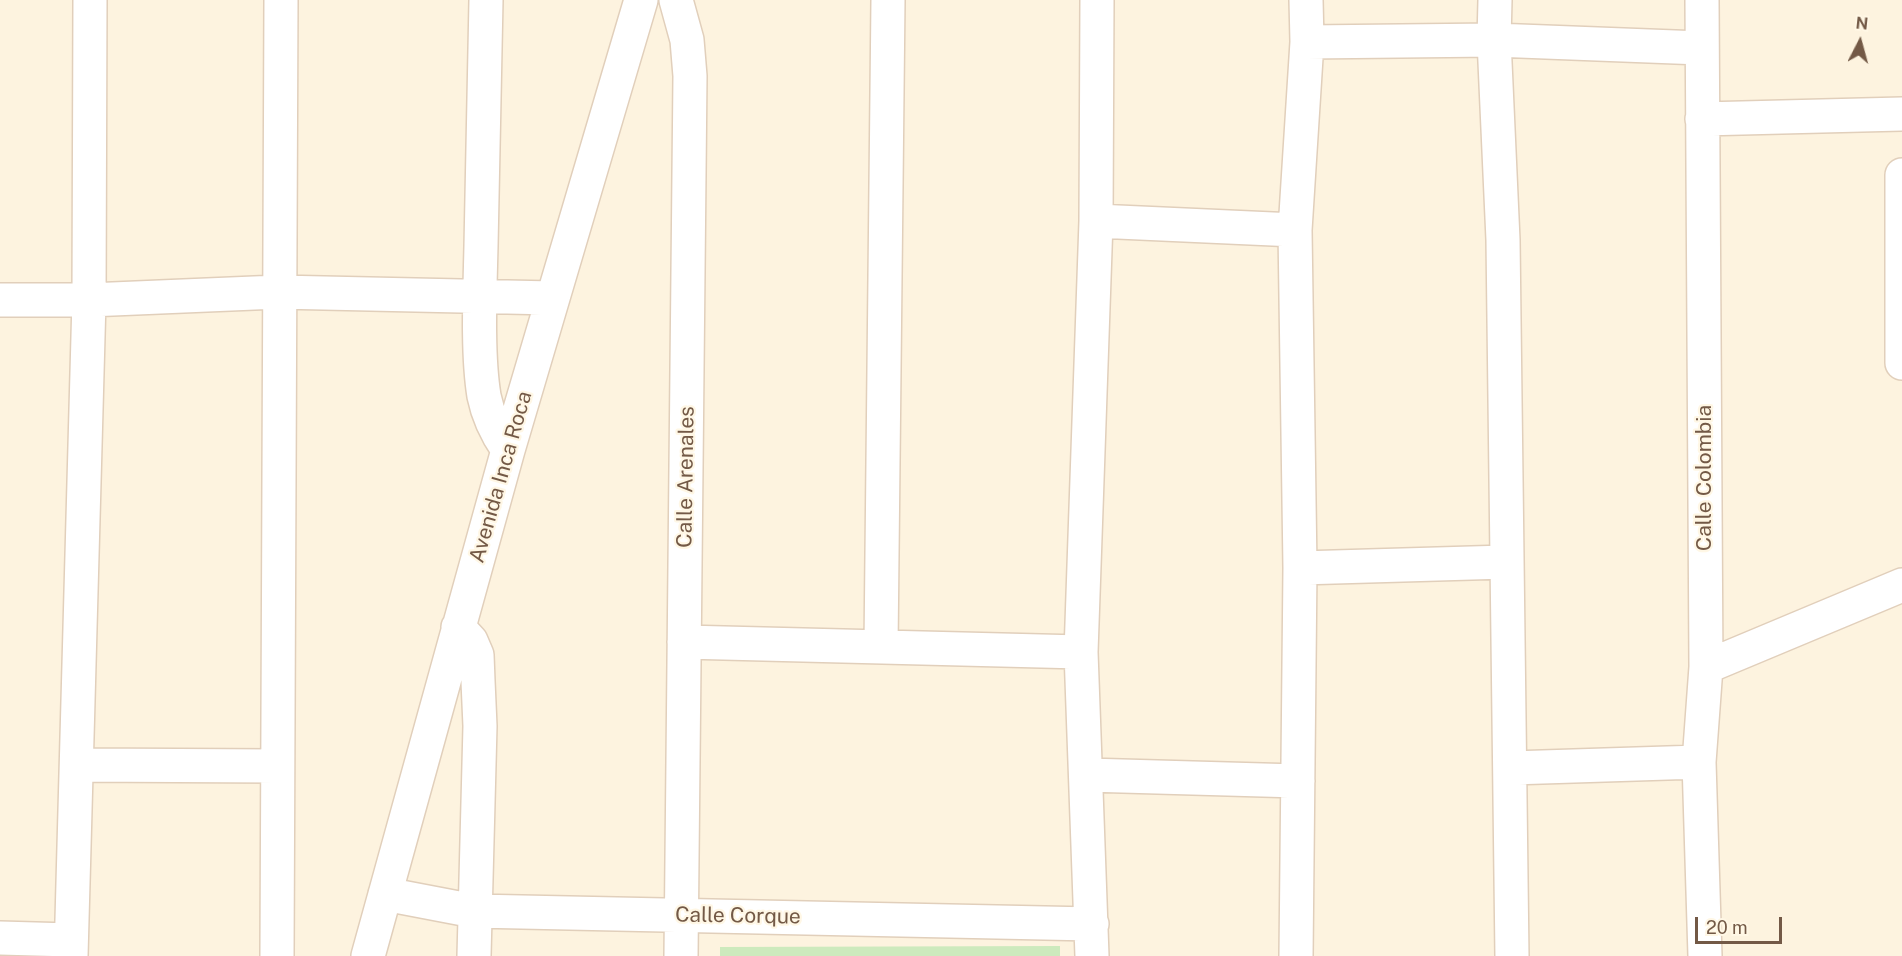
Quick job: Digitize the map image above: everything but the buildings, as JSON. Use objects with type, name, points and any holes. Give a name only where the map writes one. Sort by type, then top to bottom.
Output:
[{"type":"street","points":[[0,938],[71,948],[89,300],[90,0]]},
{"type":"street","points":[[277,956],[281,0]]},
{"type":"street","points":[[486,0],[480,296],[484,396],[498,435],[508,450]]},
{"type":"street","name":"Avenida Inca Roca","points":[[368,956],[508,450],[641,0]]},
{"type":"street","name":"Calle Arenales","points":[[676,0],[687,40],[690,76],[681,956]]},
{"type":"street","points":[[881,647],[888,0]]},
{"type":"street","points":[[1092,956],[1081,652],[1096,221],[1097,0]]},
{"type":"street","points":[[1296,956],[1300,568],[1295,230],[1307,42],[1306,0]]},
{"type":"street","points":[[1495,0],[1494,40],[1503,240],[1512,956]]},
{"type":"street","name":"Calle Colombia","points":[[1702,0],[1706,667],[1699,762],[1705,956]]},
{"type":"street","points":[[1307,42],[1494,40],[1701,48]]},
{"type":"street","points":[[1702,119],[1902,114]]},
{"type":"street","points":[[1902,175],[1902,363]]},
{"type":"street","points":[[1096,221],[1295,230]]},
{"type":"street","points":[[0,300],[89,300],[278,292],[553,298]]},
{"type":"street","points":[[1300,568],[1506,562]]},
{"type":"street","points":[[1706,667],[1902,585]]},
{"type":"street","points":[[458,627],[471,641],[477,655],[480,726],[474,956]]},
{"type":"street","points":[[684,642],[1081,652]]},
{"type":"street","points":[[1510,768],[1699,762]]},
{"type":"street","points":[[77,765],[277,766]]},
{"type":"street","points":[[1087,775],[1298,782]]},
{"type":"street","name":"Calle Corque","points":[[385,894],[474,911],[1092,924]]},
{"type":"green space","points":[[1060,946],[1060,956],[720,956],[720,947]]}]
